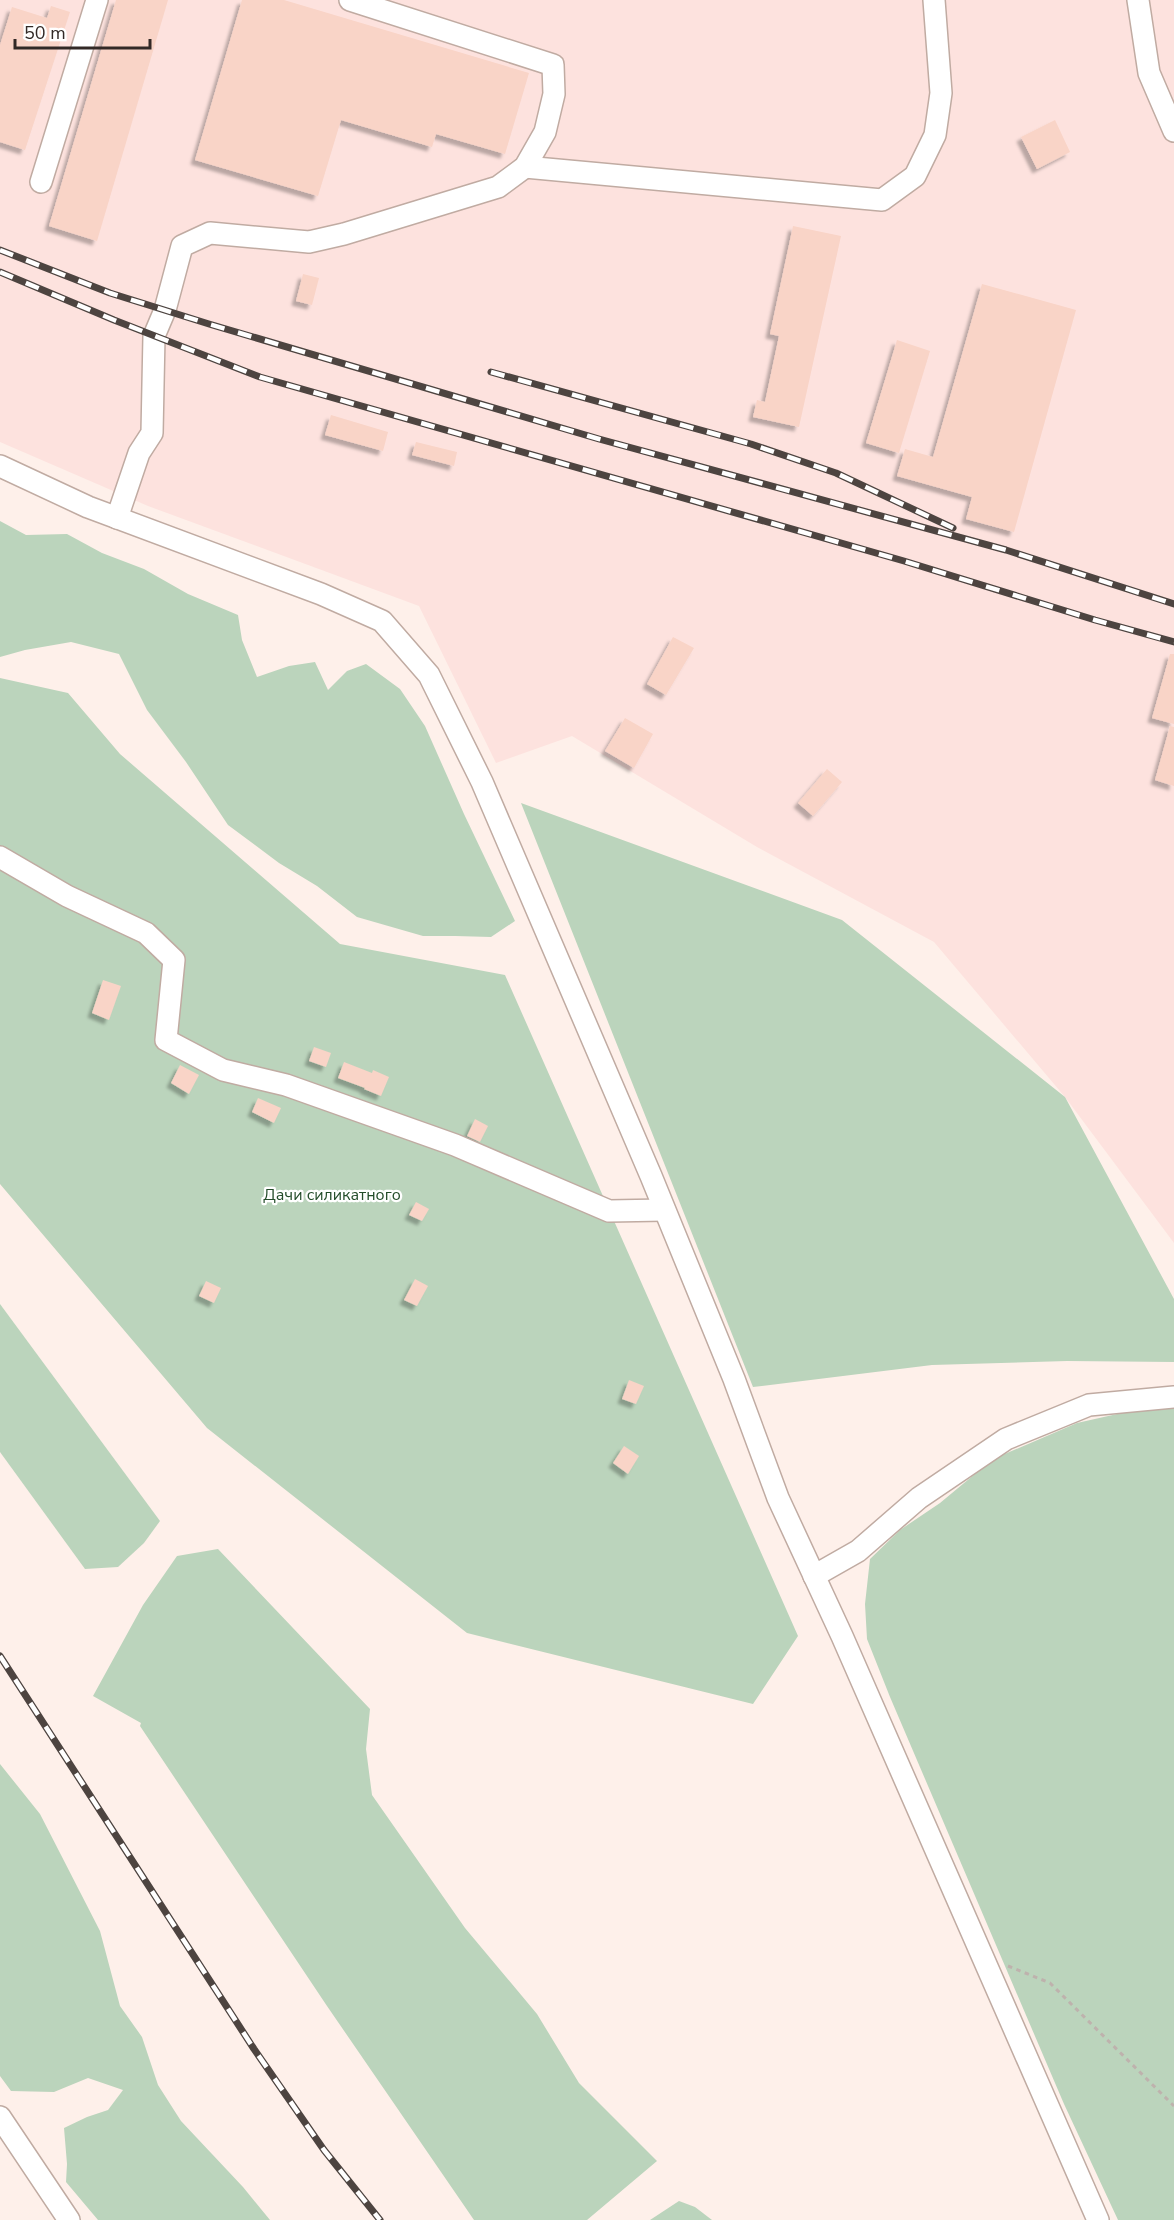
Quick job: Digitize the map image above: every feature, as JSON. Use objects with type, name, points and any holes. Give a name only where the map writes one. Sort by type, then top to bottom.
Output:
[{"type":"street","points":[[41,182],[97,0]]},
{"type":"street","points":[[117,518],[140,453],[152,432],[154,336],[165,310],[182,246],[210,233],[309,242],[333,237],[498,187],[525,167],[545,132],[554,93],[554,65],[350,0]]},
{"type":"street","points":[[525,167],[882,201],[915,176],[935,135],[941,93],[934,0]]},
{"type":"street","points":[[1138,0],[1149,73],[1174,131]]},
{"type":"street","points":[[0,466],[88,507],[321,594],[382,621],[429,675],[482,782],[664,1210],[734,1379],[778,1498],[1098,2220]]},
{"type":"street","points":[[0,857],[67,896],[146,933],[174,960],[166,1040],[223,1070],[286,1085],[455,1145],[609,1211],[664,1210]]},
{"type":"street","points":[[814,1576],[858,1551],[919,1498],[1006,1439],[1089,1405],[1174,1396]]},
{"type":"street","points":[[0,2117],[69,2220]]},
{"type":"path","points":[[982,1956],[1050,1983],[1174,2106]]},
{"type":"shaded area","points":[[0,0],[1174,0],[1174,1243],[1065,1097],[934,942],[757,847],[572,736],[496,763],[419,606],[148,506],[0,442]]},
{"type":"green space","points":[[0,521],[26,535],[67,534],[102,553],[144,569],[188,594],[238,615],[242,640],[257,677],[289,666],[315,662],[328,690],[347,671],[366,664],[400,689],[425,726],[515,921],[491,937],[423,936],[357,917],[317,886],[279,863],[228,825],[186,762],[147,710],[119,654],[71,642],[0,657]]},
{"type":"green space","name":"Дачи силикатного","points":[[0,678],[68,693],[120,754],[340,944],[505,975],[798,1636],[753,1704],[467,1633],[207,1428],[0,1184]]},
{"type":"green space","points":[[521,803],[842,920],[1065,1097],[1174,1299],[1174,1362],[1067,1361],[932,1365],[753,1387]]},
{"type":"green space","points":[[0,1304],[160,1521],[144,1543],[118,1567],[85,1569],[0,1452]]},
{"type":"green space","points":[[1174,1406],[1174,2220],[1118,2220],[1064,2104],[890,1697],[867,1639],[865,1604],[870,1559],[900,1530],[940,1503],[993,1459],[1077,1423],[1135,1410]]},
{"type":"green space","points":[[218,1549],[370,1709],[366,1749],[372,1795],[465,1928],[537,2014],[579,2083],[657,2161],[587,2220],[474,2220],[327,2006],[140,1726],[141,1723],[93,1696],[143,1605],[177,1556]]},
{"type":"green space","points":[[0,1764],[40,1814],[100,1931],[120,2006],[142,2037],[158,2085],[181,2121],[243,2187],[270,2220],[98,2220],[66,2182],[64,2128],[108,2110],[123,2090],[88,2078],[54,2092],[11,2091],[0,2076]]},
{"type":"green space","points":[[679,2201],[695,2207],[712,2220],[650,2220]]},
{"type":"building","points":[[116,0],[168,0],[97,241],[49,226]]},
{"type":"building","points":[[242,0],[284,0],[529,73],[505,154],[436,134],[432,147],[341,120],[318,196],[195,160]]},
{"type":"building","points":[[51,6],[70,12],[25,150],[0,142],[0,45],[12,7],[47,18]]},
{"type":"building","points":[[1055,120],[1070,152],[1037,169],[1021,137]]},
{"type":"building","points":[[793,226],[841,236],[799,427],[753,417],[757,400],[765,402],[779,336],[770,334]]},
{"type":"building","points":[[303,274],[319,278],[312,305],[296,301]]},
{"type":"building","points":[[982,284],[1076,310],[1014,532],[966,519],[972,497],[897,476],[905,449],[933,457]]},
{"type":"building","points":[[897,340],[930,351],[899,453],[866,443]]},
{"type":"building","points":[[331,415],[388,432],[383,451],[325,435]]},
{"type":"building","points":[[416,442],[457,452],[454,466],[412,455]]},
{"type":"building","points":[[673,637],[694,648],[666,695],[647,684]]},
{"type":"building","points":[[1170,654],[1174,654],[1174,724],[1152,718]]},
{"type":"building","points":[[625,718],[653,734],[634,768],[605,751]]},
{"type":"building","points":[[1170,726],[1174,727],[1174,786],[1155,780]]},
{"type":"building","points":[[827,769],[842,782],[813,816],[798,803]]},
{"type":"building","points":[[103,980],[121,986],[109,1020],[92,1013]]},
{"type":"building","points":[[314,1047],[331,1053],[326,1067],[309,1061]]},
{"type":"building","points":[[344,1062],[389,1077],[381,1096],[338,1078]]},
{"type":"building","points":[[180,1065],[199,1075],[189,1094],[171,1083]]},
{"type":"building","points":[[258,1098],[281,1108],[274,1123],[252,1112]]},
{"type":"building","points":[[475,1119],[488,1126],[480,1142],[467,1136]]},
{"type":"building","points":[[416,1202],[429,1209],[422,1221],[409,1215]]},
{"type":"building","points":[[415,1279],[428,1286],[417,1306],[404,1300]]},
{"type":"building","points":[[206,1281],[221,1288],[214,1303],[199,1296]]},
{"type":"building","points":[[629,1380],[644,1386],[636,1404],[622,1399]]},
{"type":"building","points":[[624,1446],[639,1456],[628,1474],[613,1463]]},
{"type":"railway","points":[[0,250],[110,293],[209,324],[599,439],[1006,550],[1174,604]]},
{"type":"railway","points":[[0,272],[114,320],[260,377],[904,561],[1174,642]]},
{"type":"railway","points":[[491,372],[751,444],[836,473],[953,528]]},
{"type":"railway","points":[[0,1656],[254,2049],[324,2150],[380,2220]]}]
